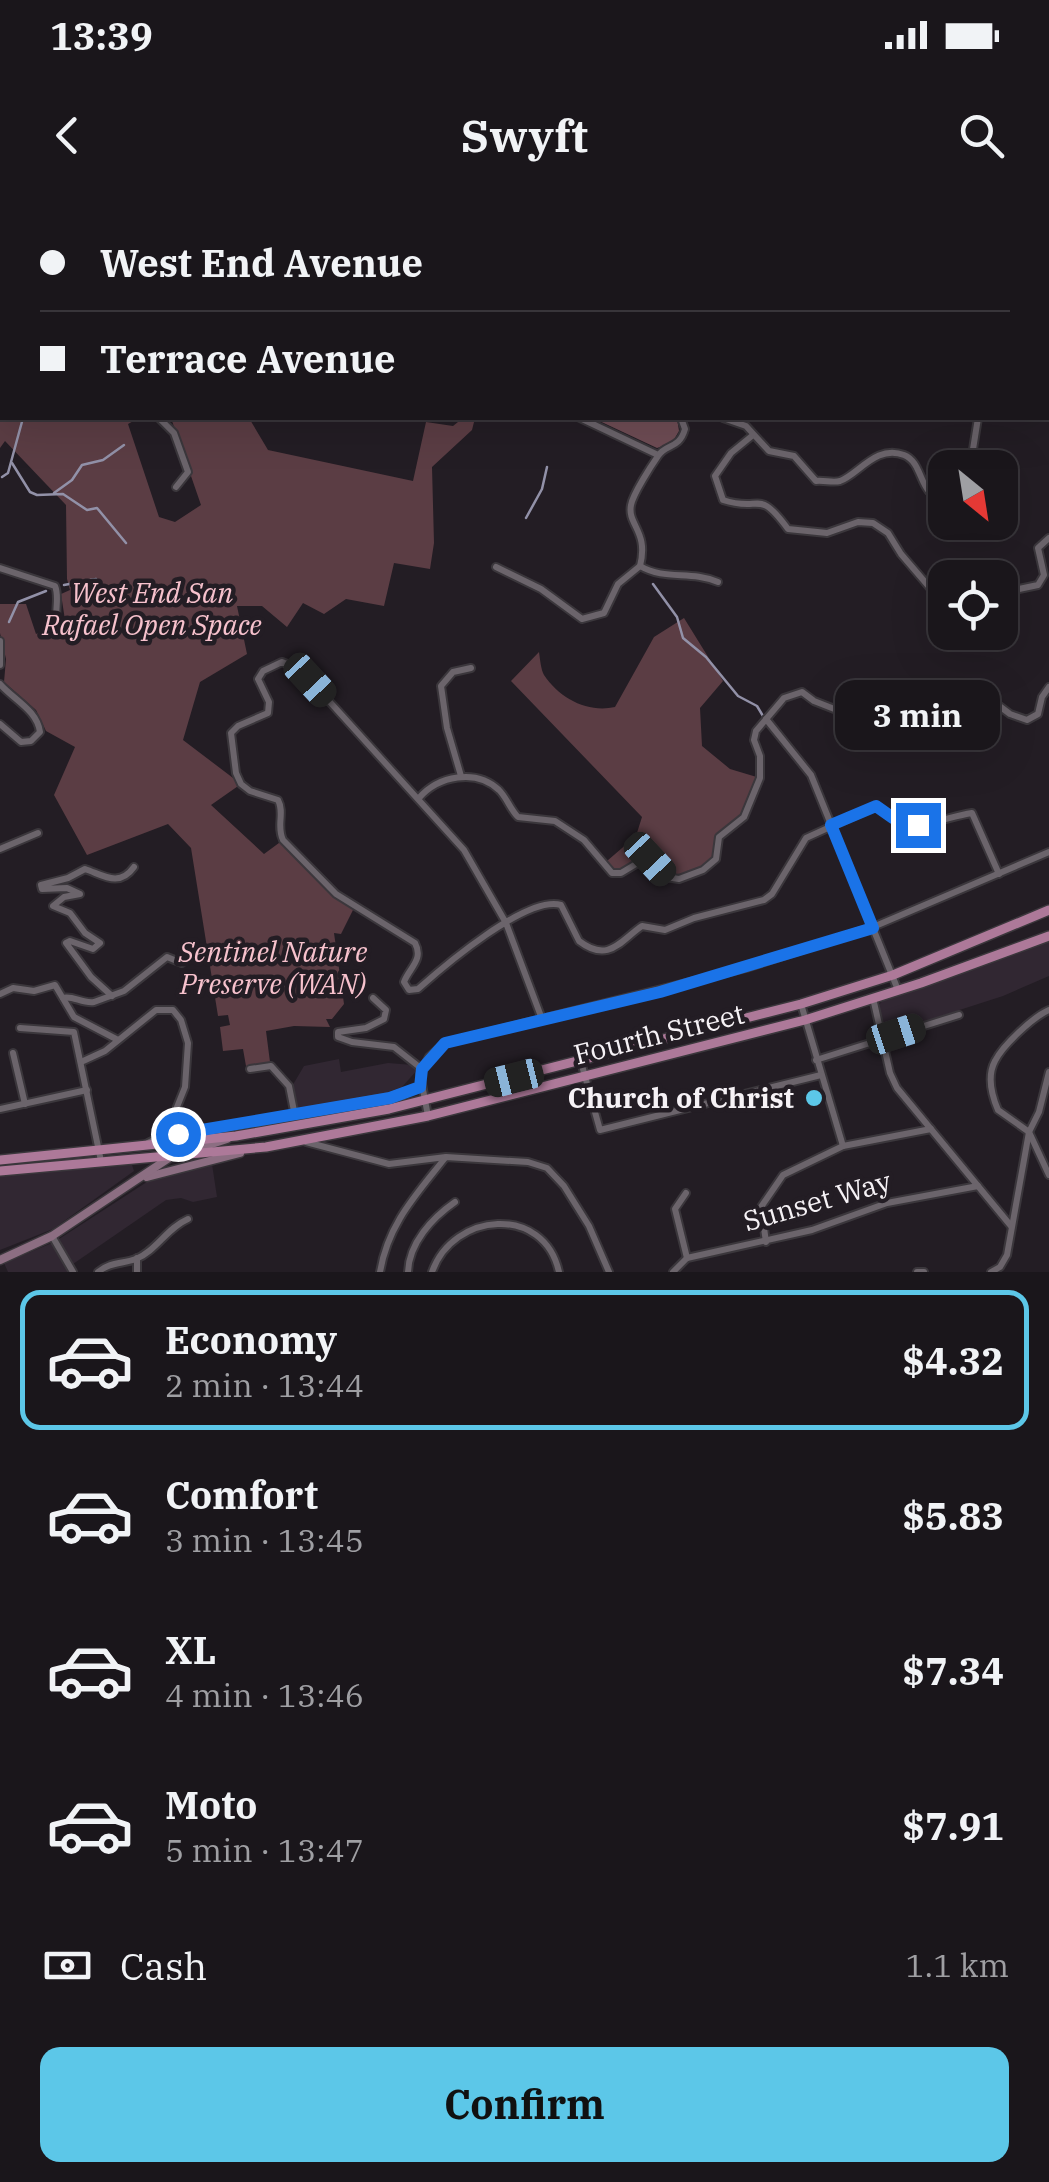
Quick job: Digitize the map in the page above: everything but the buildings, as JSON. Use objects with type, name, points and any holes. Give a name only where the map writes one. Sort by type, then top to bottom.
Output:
[{"type":"main road","name":"Fourth Street","points":[[0,1263],[52,1236],[174,1156],[236,1136],[424,1100],[801,1004],[893,975],[1049,910]]},
{"type":"main road","name":"Fourth Street","points":[[174,1156],[304,1142],[584,1077],[805,1020],[1049,936]]},
{"type":"main road","points":[[0,1171],[101,1156],[177,1139],[236,1136]]},
{"type":"main road","points":[[140,1159],[177,1139]]},
{"type":"main road","name":"Fourth Street","points":[[134,1182],[186,1164],[266,1146]]},
{"type":"main road","points":[[0,1160],[101,1156],[139,1161],[143,1167],[134,1182]]},
{"type":"main road","points":[[128,1160],[174,1156]]},
{"type":"main road","points":[[0,1263],[3,1272]]},
{"type":"street","points":[[162,420],[174,433],[188,472],[176,487]]},
{"type":"street","points":[[584,420],[658,455]]},
{"type":"street","points":[[496,567],[541,590],[577,616],[586,619],[604,613],[618,584],[640,566],[644,541],[630,515],[631,503],[658,455],[681,440],[685,430],[681,420]]},
{"type":"street","points":[[729,420],[746,426],[769,451],[794,456],[816,481],[843,480],[858,466],[881,455],[906,455],[916,465],[928,492]]},
{"type":"street","points":[[973,450],[978,420]]},
{"type":"street","points":[[753,435],[731,453],[716,476],[723,500],[764,504],[776,510],[788,529],[827,533],[858,522],[873,523],[888,534],[928,586]]},
{"type":"street","points":[[1018,589],[1038,585],[1044,575],[1038,548],[1049,538]]},
{"type":"street","points":[[640,566],[661,576],[694,574],[718,582]]},
{"type":"street","points":[[0,568],[55,586],[56,616],[61,630]]},
{"type":"street","points":[[0,642],[0,665]]},
{"type":"street","points":[[542,1020],[506,923],[464,850],[310,680],[290,663],[282,662],[263,672],[258,678],[269,702],[268,714],[238,726],[230,738],[241,784],[250,792],[275,798],[281,806],[279,828],[283,840],[336,894],[414,944],[419,953],[404,982],[409,990],[418,989],[472,943],[506,923],[544,904],[557,903],[568,914],[579,942],[592,949],[624,944],[642,926],[665,930],[694,918],[764,900],[772,894],[806,838],[876,806],[893,818],[918,825],[942,823],[970,812],[976,816],[999,874]]},
{"type":"street","points":[[461,776],[447,728],[441,686],[453,672],[471,668]]},
{"type":"street","points":[[0,684],[30,711],[40,732],[32,741],[21,742],[0,724]]},
{"type":"street","points":[[419,798],[435,784],[461,776],[485,782],[497,788],[518,817],[556,820],[584,840],[612,872],[620,874],[646,858],[666,877],[680,880],[712,864],[719,852],[720,837],[744,817],[761,772],[754,736],[784,698],[795,692],[870,723],[899,720],[925,732],[935,727],[948,693],[982,693],[1010,714],[1027,720],[1038,714],[1049,687]]},
{"type":"street","points":[[766,719],[808,768],[898,990]]},
{"type":"street","points":[[1,846],[38,833]]},
{"type":"street","points":[[428,1116],[420,1087],[422,1069],[445,1043],[746,968],[873,928],[1049,852]]},
{"type":"street","points":[[112,996],[91,977],[66,943],[93,949],[100,943],[85,934],[70,913],[53,906],[64,897],[80,894],[68,888],[40,887],[84,870],[105,879],[120,878],[134,867]]},
{"type":"street","points":[[63,998],[68,996],[86,1004],[141,981],[162,960],[182,963]]},
{"type":"street","points":[[0,994],[13,988],[34,991],[55,986],[83,1025],[118,1040]]},
{"type":"street","points":[[373,998],[386,1010],[384,1019],[366,1028],[338,1032],[338,1037],[394,1047],[422,1069]]},
{"type":"street","points":[[872,998],[890,1073],[898,1088],[1011,1226]]},
{"type":"street","points":[[801,1004],[843,1146]]},
{"type":"street","points":[[81,1062],[118,1040],[156,1010],[173,1010],[188,1042],[185,1087],[177,1106],[177,1139],[390,1098],[420,1087]]},
{"type":"street","points":[[1049,1010],[1034,1016],[994,1062],[992,1096],[998,1110],[1029,1132],[1049,1175]]},
{"type":"street","points":[[816,1060],[959,1015]]},
{"type":"street","points":[[20,1028],[74,1032],[101,1156]]},
{"type":"street","points":[[13,1053],[25,1104]]},
{"type":"street","points":[[581,1062],[597,1126],[605,1130],[821,1075]]},
{"type":"street","points":[[250,1068],[271,1066],[289,1086],[294,1116]]},
{"type":"street","points":[[992,1272],[1007,1255],[1029,1132],[1039,1112],[1049,1072]]},
{"type":"street","points":[[0,1109],[88,1090]]},
{"type":"street","points":[[766,1242],[761,1207],[784,1175],[843,1146],[932,1128]]},
{"type":"street","points":[[304,1142],[389,1164],[446,1157],[528,1162],[547,1168],[564,1186],[589,1226],[609,1272]]},
{"type":"street","points":[[380,1272],[385,1243],[402,1213],[446,1157]]},
{"type":"street","name":"Sunset Way","points":[[687,1258],[812,1230],[886,1202],[978,1186]]},
{"type":"street","points":[[673,1272],[687,1258],[675,1209],[686,1193]]},
{"type":"street","points":[[408,1272],[420,1235],[455,1202]]},
{"type":"street","points":[[98,1272],[136,1258],[171,1228],[188,1220]]},
{"type":"street","points":[[432,1272],[439,1253],[460,1234],[488,1223],[513,1225],[533,1234],[548,1246],[559,1272]]},
{"type":"street","points":[[52,1236],[73,1272]]},
{"type":"street","points":[[136,1258],[137,1272]]},
{"type":"street","points":[[917,1272],[924,1272]]},
{"type":"shaded area","points":[[597,420],[677,420],[679,431],[672,443],[657,448]]},
{"type":"shaded area","points":[[1049,940],[1049,976],[1003,996],[885,1034],[878,1007],[883,999]]},
{"type":"shaded area","points":[[339,1059],[341,1072],[388,1063],[418,1069],[402,1087],[386,1093],[295,1110],[291,1088],[304,1066]]},
{"type":"shaded area","points":[[212,1164],[217,1197],[193,1202],[181,1198],[166,1200],[73,1264],[59,1239],[153,1178]]},
{"type":"shaded area","points":[[132,1165],[134,1171],[53,1229],[0,1250],[0,1175]]},
{"type":"shaded area","points":[[52,1243],[69,1272],[8,1272],[4,1263]]},
{"type":"green space","name":"West End San Rafael Open Space","points":[[0,420],[135,420],[128,424],[159,517],[175,522],[201,505],[172,420],[250,420],[268,450],[413,481],[426,422],[453,426],[460,420],[474,420],[472,430],[432,467],[434,543],[430,569],[394,563],[384,606],[346,599],[324,614],[303,603],[287,627],[262,606],[237,606],[247,654],[200,682],[183,740],[241,784],[211,805],[264,854],[283,840],[336,894],[355,906],[341,934],[334,933],[344,1004],[332,1019],[326,1019],[330,1027],[294,1026],[266,1031],[270,1062],[246,1066],[243,1049],[223,1051],[220,1027],[230,1025],[228,1015],[218,1016],[191,848],[168,824],[87,855],[54,795],[75,747],[46,731],[36,710],[4,682],[6,659],[0,633],[0,604],[26,604],[36,634],[65,620],[61,594],[70,590],[66,505],[5,441],[0,448]]},
{"type":"green space","points":[[684,618],[723,681],[700,708],[702,746],[730,769],[760,778],[740,822],[722,833],[712,864],[671,879],[649,859],[616,875],[607,861],[636,836],[642,817],[511,681],[539,652],[544,675],[566,697],[585,706],[615,707],[654,637]]},
{"type":"waterway","points":[[2,477],[8,473],[22,420]]},
{"type":"waterway","points":[[54,493],[72,480],[82,465],[103,460],[124,445]]},
{"type":"waterway","points":[[12,463],[30,492],[63,494],[87,510],[97,508],[126,543]]},
{"type":"waterway","points":[[526,518],[542,489],[547,467]]},
{"type":"waterway","points":[[64,585],[96,579]]},
{"type":"waterway","points":[[653,584],[677,617],[683,638],[706,657],[738,696],[757,706],[763,716]]},
{"type":"waterway","points":[[9,622],[18,602],[46,591]]},
{"type":"place","name":"Church of Christ","points":[[814,1098]]},
{"type":"route","points":[[178,1134],[390,1098],[420,1087],[422,1069],[445,1043],[660,992],[873,928],[831,825],[876,806],[893,818],[918,825]]},
{"type":"park label","name":"Sentinel Nature Preserve (WAN)","points":[[273,968]]}]
